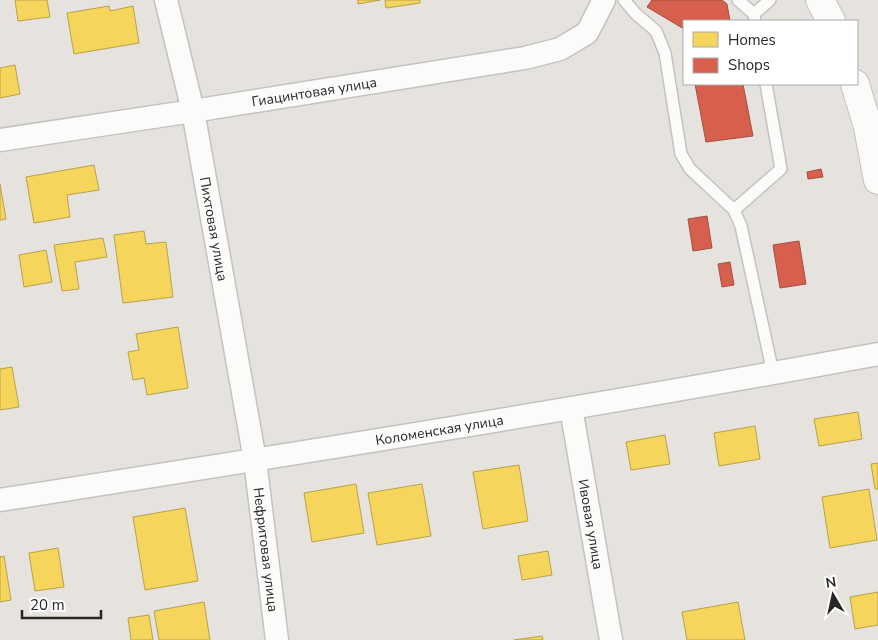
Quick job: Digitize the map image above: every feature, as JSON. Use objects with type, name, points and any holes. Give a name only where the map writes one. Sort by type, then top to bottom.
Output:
[{"type":"street","name":"Пихтовая улица","points":[[166,0],[193,111],[255,460]]},
{"type":"street","name":"Гиацинтовая улица","points":[[0,140],[525,58],[560,49],[587,33],[604,0]]},
{"type":"street","points":[[820,0],[830,20]]},
{"type":"street","points":[[855,85],[868,127],[878,180]]},
{"type":"street","name":"Коломенская улица","points":[[0,500],[571,408],[878,354]]},
{"type":"street","name":"Ивовая улица","points":[[571,408],[610,640]]},
{"type":"street","name":"Нефритовая улица","points":[[255,460],[277,640]]},
{"type":"lane","points":[[624,0],[636,14],[656,31],[665,54],[681,154],[690,169],[734,210],[741,226],[773,373]]},
{"type":"lane","points":[[738,0],[755,18],[770,0]]},
{"type":"lane","points":[[734,210],[781,170],[766,85]]},
{"type":"building: Homes","points":[[15,0],[47,0],[50,17],[18,21]]},
{"type":"building: Homes","points":[[358,0],[380,0],[358,4]]},
{"type":"building: Homes","points":[[385,0],[420,0],[420,3],[386,8]]},
{"type":"building: Homes","points":[[109,6],[110,11],[133,6],[139,43],[74,54],[67,13]]},
{"type":"building: Homes","points":[[15,65],[20,94],[0,98],[0,68]]},
{"type":"building: Homes","points":[[94,165],[99,190],[67,195],[70,217],[34,223],[26,177]]},
{"type":"building: Homes","points":[[0,184],[6,219],[0,220]]},
{"type":"building: Homes","points":[[144,231],[146,244],[166,242],[173,297],[123,303],[114,235]]},
{"type":"building: Homes","points":[[103,238],[107,257],[75,262],[79,289],[62,291],[54,245]]},
{"type":"building: Homes","points":[[46,250],[52,282],[24,287],[19,255]]},
{"type":"building: Homes","points":[[178,327],[188,388],[147,395],[144,378],[133,380],[128,352],[139,350],[136,334]]},
{"type":"building: Homes","points":[[12,367],[19,407],[0,410],[0,369]]},
{"type":"building: Homes","points":[[858,412],[862,439],[819,446],[814,419]]},
{"type":"building: Homes","points":[[755,426],[760,459],[719,466],[714,433]]},
{"type":"building: Homes","points":[[665,435],[670,464],[631,470],[626,442]]},
{"type":"building: Homes","points":[[878,463],[878,489],[875,489],[871,464]]},
{"type":"building: Homes","points":[[519,465],[528,521],[483,529],[473,472]]},
{"type":"building: Homes","points":[[356,484],[364,533],[312,542],[304,493]]},
{"type":"building: Homes","points":[[422,484],[431,536],[377,545],[368,493]]},
{"type":"building: Homes","points":[[869,489],[877,540],[830,548],[822,497]]},
{"type":"building: Homes","points":[[185,508],[198,581],[145,590],[133,517]]},
{"type":"building: Homes","points":[[58,548],[64,587],[35,591],[29,553]]},
{"type":"building: Homes","points":[[548,551],[552,575],[522,580],[518,556]]},
{"type":"building: Homes","points":[[4,556],[11,600],[0,602],[0,557]]},
{"type":"building: Homes","points":[[878,592],[878,625],[855,629],[850,597]]},
{"type":"building: Homes","points":[[204,602],[210,640],[159,640],[154,611]]},
{"type":"building: Homes","points":[[738,602],[745,640],[687,640],[682,612]]},
{"type":"building: Homes","points":[[149,615],[153,640],[131,640],[128,618]]},
{"type":"building: Homes","points":[[542,636],[543,640],[514,640]]},
{"type":"building: Shops","points":[[652,0],[722,0],[727,4],[730,20],[683,20],[683,28],[647,7]]},
{"type":"building: Shops","points":[[695,85],[743,85],[753,136],[706,142]]},
{"type":"building: Shops","points":[[821,169],[823,177],[808,179],[807,172]]},
{"type":"building: Shops","points":[[707,216],[712,248],[693,251],[688,219]]},
{"type":"building: Shops","points":[[799,241],[806,284],[780,288],[773,245]]},
{"type":"building: Shops","points":[[730,262],[734,285],[722,287],[718,264]]}]
